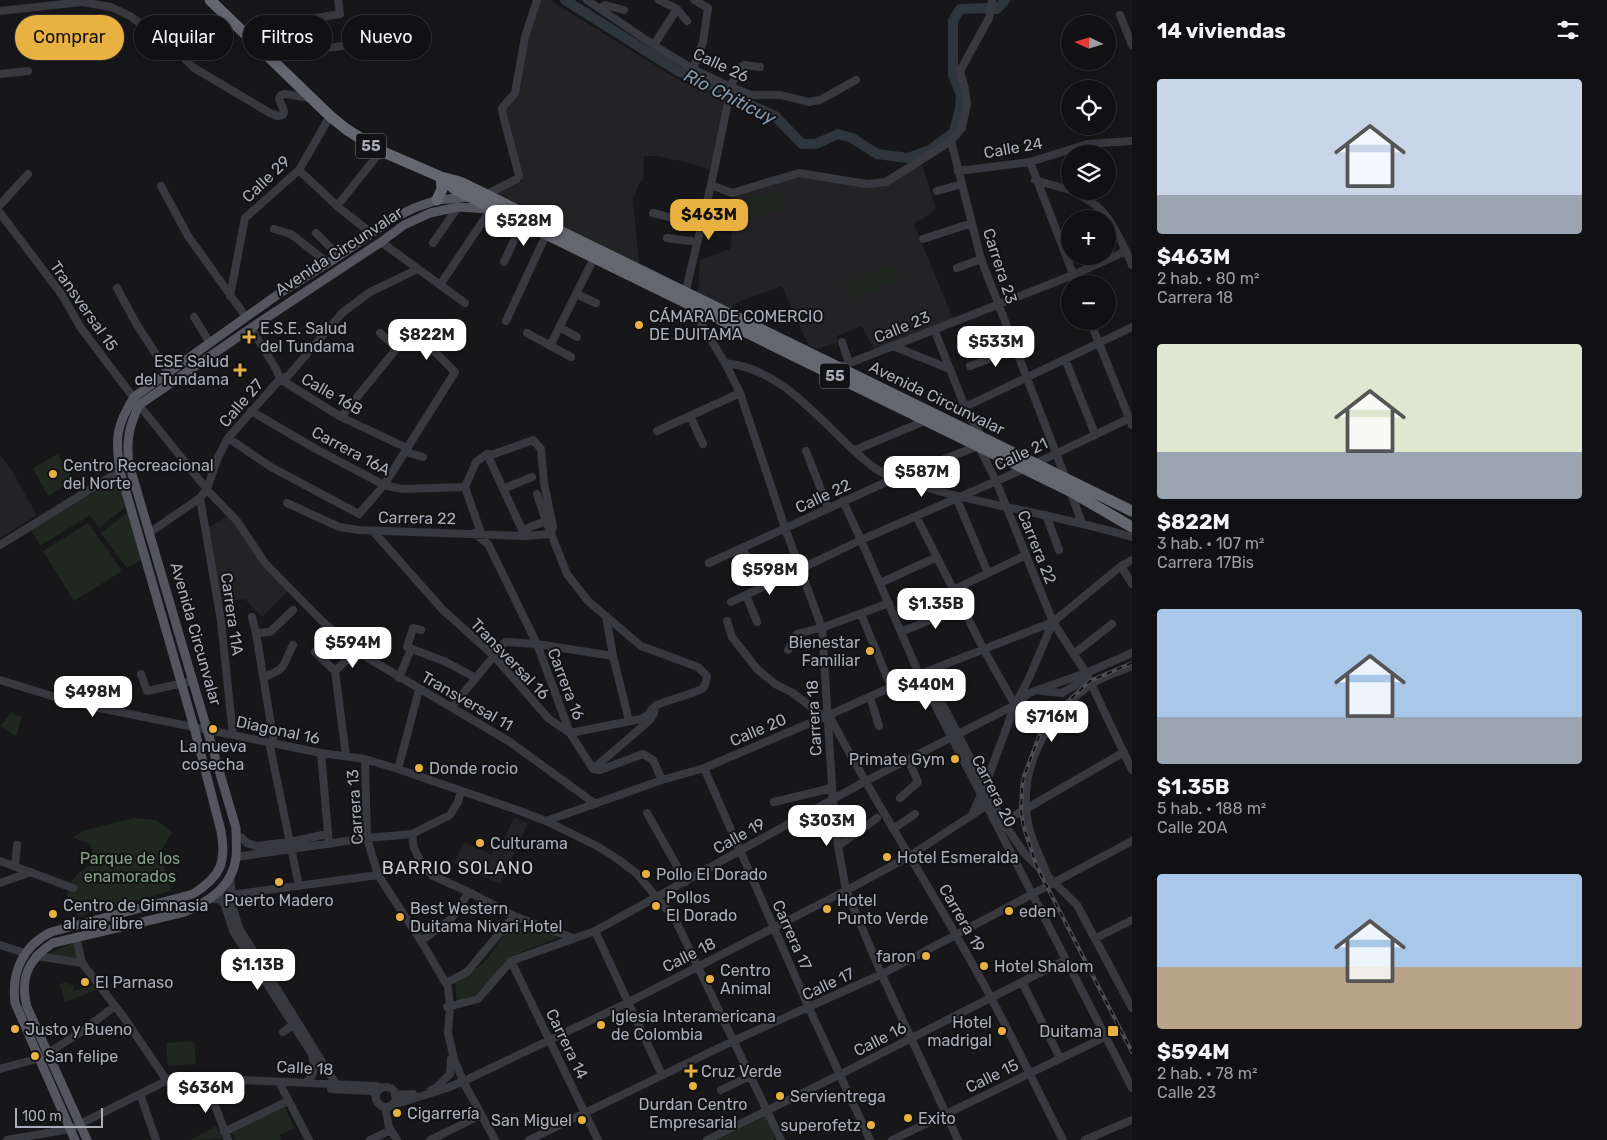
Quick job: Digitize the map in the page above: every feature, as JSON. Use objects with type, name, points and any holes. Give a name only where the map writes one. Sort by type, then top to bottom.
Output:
[{"type":"highway","name":"55","points":[[211,0],[242,30]]},
{"type":"highway","name":"55","points":[[273,60],[330,116],[363,141],[441,177]]},
{"type":"highway","name":"Avenida Circunvalar","points":[[441,177],[460,182],[485,195],[498,208],[546,235],[594,258],[658,284]]},
{"type":"highway","name":"Avenida Circunvalar","points":[[441,177],[456,190],[658,284],[826,372],[925,420],[980,442],[1029,466],[1132,527]]},
{"type":"highway","points":[[437,200],[442,189],[441,177]]},
{"type":"highway","name":"Avenida Circunvalar","points":[[688,299],[844,365],[938,416],[980,442]]},
{"type":"highway","name":"Avenida Circunvalar","points":[[1029,466],[1066,479],[1132,511]]},
{"type":"main road","name":"Avenida Circunvalar","points":[[87,1140],[65,1088],[44,1056],[15,1003],[14,981],[16,970],[25,954],[43,936],[51,932],[193,894],[208,884],[216,875],[224,858],[224,844],[194,727],[120,471],[117,433],[123,414],[168,373],[277,295],[339,256],[392,219],[406,211],[437,200],[485,195]]},
{"type":"main road","name":"Avenida Circunvalar","points":[[75,1140],[25,999],[24,982],[26,973],[36,956],[54,943],[184,912],[204,904],[219,892],[230,877],[236,857],[236,828],[129,464],[127,451],[128,434],[136,401],[285,306],[404,225],[430,213],[458,207],[498,208]]},
{"type":"main road","points":[[277,295],[285,306]]},
{"type":"main road","points":[[73,926],[76,937]]},
{"type":"street","points":[[242,30],[340,14],[338,0]]},
{"type":"street","points":[[485,195],[517,179],[519,176],[502,108],[516,93],[525,37],[536,0]]},
{"type":"street","name":"Calle 26","points":[[587,0],[654,45],[730,89],[752,95],[782,95],[808,102],[820,100],[856,80]]},
{"type":"street","points":[[659,0],[677,10],[687,21]]},
{"type":"street","points":[[693,69],[703,42],[708,8],[694,0]]},
{"type":"street","points":[[0,12],[82,2],[111,6],[130,16],[173,47],[194,68],[270,113],[278,116],[283,115],[284,111],[279,99],[281,95],[286,94],[312,99]]},
{"type":"street","points":[[601,8],[605,5],[624,10]]},
{"type":"street","points":[[711,185],[732,193],[799,173],[867,184],[886,182],[951,141],[962,128],[966,104],[965,89],[960,71],[989,18],[991,5]]},
{"type":"street","points":[[654,45],[677,10]]},
{"type":"street","points":[[1120,14],[1132,45]]},
{"type":"street","points":[[688,299],[697,242],[711,185],[730,89],[738,69],[744,65],[760,67]]},
{"type":"street","points":[[0,74],[28,72]]},
{"type":"street","name":"Calle 29","points":[[230,296],[245,218],[298,170],[330,116]]},
{"type":"street","name":"Carrera 23","points":[[951,141],[981,259],[1066,479]]},
{"type":"street","name":"Calle 24","points":[[958,171],[1030,162],[1087,144],[1132,141]]},
{"type":"street","points":[[337,206],[382,151]]},
{"type":"street","points":[[1030,162],[1073,275]]},
{"type":"street","points":[[298,170],[337,206],[372,233]]},
{"type":"street","points":[[0,205],[28,174]]},
{"type":"street","points":[[1036,180],[1061,188]]},
{"type":"street","points":[[937,191],[962,184]]},
{"type":"street","points":[[161,186],[188,236],[246,317]]},
{"type":"street","points":[[1087,200],[1099,207],[1105,214],[1132,265]]},
{"type":"street","points":[[433,243],[458,207]]},
{"type":"street","points":[[440,285],[498,208]]},
{"type":"street","name":"Transversal 15","points":[[0,213],[62,295],[81,328],[136,401],[207,489]]},
{"type":"street","points":[[653,213],[701,226]]},
{"type":"street","points":[[504,262],[522,223]]},
{"type":"street","points":[[923,239],[972,223]]},
{"type":"street","points":[[274,229],[291,234],[328,263]]},
{"type":"street","points":[[316,233],[339,256]]},
{"type":"street","points":[[506,321],[546,235]]},
{"type":"street","points":[[667,238],[697,242]]},
{"type":"street","points":[[381,242],[465,303]]},
{"type":"street","name":"Calle 23","points":[[1073,275],[1126,252]]},
{"type":"street","points":[[550,346],[594,258]]},
{"type":"street","points":[[957,268],[981,259]]},
{"type":"street","name":"Calle 27","points":[[149,533],[200,498],[207,489],[218,457],[228,438],[280,379],[288,376],[342,313],[370,292],[418,269]]},
{"type":"street","name":"Calle 23","points":[[826,372],[1061,280]]},
{"type":"street","points":[[117,288],[136,325],[168,373]]},
{"type":"street","points":[[576,294],[596,303]]},
{"type":"street","name":"Carrera 18","points":[[688,299],[740,393],[785,528],[822,628],[832,801],[846,890],[958,1140]]},
{"type":"street","points":[[194,317],[210,343]]},
{"type":"street","points":[[559,327],[577,337]]},
{"type":"street","points":[[965,406],[1132,327]]},
{"type":"street","name":"Calle 16B","points":[[251,328],[280,379],[341,417],[407,448],[409,453],[424,457]]},
{"type":"street","name":"Carrera 22","points":[[934,329],[1053,622],[1075,652],[1089,678],[1132,770]]},
{"type":"street","points":[[1093,330],[1131,420]]},
{"type":"street","points":[[380,333],[397,348]]},
{"type":"street","points":[[341,417],[397,348],[416,333],[454,372],[384,485],[359,514],[360,530]]},
{"type":"street","points":[[527,333],[571,357]]},
{"type":"street","points":[[842,342],[844,365]]},
{"type":"street","points":[[893,346],[950,369]]},
{"type":"street","points":[[970,366],[1015,349]]},
{"type":"street","points":[[1065,359],[1095,434]]},
{"type":"street","points":[[725,363],[742,365],[771,378],[802,401],[873,466],[894,478],[956,497],[1082,523],[1132,537]]},
{"type":"street","points":[[657,431],[740,393]]},
{"type":"street","name":"Carrera 16A","points":[[251,411],[316,449],[384,485],[402,490],[465,486]]},
{"type":"street","points":[[690,416],[704,444]]},
{"type":"street","points":[[855,450],[938,416]]},
{"type":"street","name":"Calle 21","points":[[731,602],[861,540],[996,481],[1095,434],[1131,420]]},
{"type":"street","points":[[228,438],[271,467],[359,514]]},
{"type":"street","points":[[465,486],[476,462],[487,454],[494,454],[533,440],[540,449],[544,483],[554,526],[551,534]]},
{"type":"street","name":"Calle 22","points":[[709,563],[894,478],[980,442]]},
{"type":"street","points":[[806,452],[828,508]]},
{"type":"street","points":[[487,454],[524,533],[546,521]]},
{"type":"street","points":[[0,545],[120,471]]},
{"type":"street","points":[[503,489],[532,477]]},
{"type":"street","name":"Carrera 16","points":[[465,486],[477,533],[488,544],[537,644],[570,733],[593,769]]},
{"type":"street","name":"Transversal 11","points":[[207,489],[237,520],[265,564],[321,620],[356,651],[419,690],[452,707],[510,742],[594,803]]},
{"type":"street","points":[[1070,491],[1082,523]]},
{"type":"street","points":[[536,494],[567,574],[588,601],[641,646],[698,667],[706,676],[706,684],[702,690],[666,700],[655,706],[648,715],[641,719],[570,733]]},
{"type":"street","points":[[956,497],[988,574]]},
{"type":"street","name":"Carrera 11A","points":[[200,498],[221,620],[233,734]]},
{"type":"street","name":"Carrera 20","points":[[843,501],[901,632],[955,736],[981,796],[1000,824],[1016,864],[1132,1088]]},
{"type":"street","name":"Carrera 22","points":[[287,503],[339,527],[360,530],[551,534]]},
{"type":"street","points":[[1046,515],[1059,550]]},
{"type":"street","points":[[916,516],[961,607],[1015,705]]},
{"type":"street","name":"Transversal 16","points":[[373,531],[442,609],[494,656],[548,719],[570,733]]},
{"type":"street","points":[[742,548],[762,587]]},
{"type":"street","points":[[953,590],[1026,556]]},
{"type":"street","points":[[880,583],[937,557]]},
{"type":"street","name":"Calle 20","points":[[546,821],[662,780],[704,768],[923,673],[1053,622],[1121,566],[1131,560]]},
{"type":"street","points":[[1121,566],[1132,584]]},
{"type":"street","points":[[746,595],[757,622]]},
{"type":"street","points":[[788,650],[798,634],[822,628],[889,604]]},
{"type":"street","points":[[901,632],[961,607]]},
{"type":"street","points":[[256,633],[270,632],[293,610]]},
{"type":"street","points":[[860,614],[891,687]]},
{"type":"street","points":[[606,616],[613,656],[629,721]]},
{"type":"street","points":[[252,617],[263,676],[271,742],[299,886]]},
{"type":"street","points":[[727,621],[732,637],[757,670],[775,684],[793,693],[826,716]]},
{"type":"street","points":[[972,815],[985,786],[1015,705],[1053,622]]},
{"type":"street","points":[[1075,652],[1112,624]]},
{"type":"street","points":[[421,630],[413,628],[406,647],[446,662],[476,678]]},
{"type":"street","points":[[452,707],[494,656],[497,648],[506,642],[537,644],[613,656]]},
{"type":"street","points":[[263,676],[278,672],[293,645]]},
{"type":"street","points":[[399,678],[411,649]]},
{"type":"street","points":[[335,671],[356,651]]},
{"type":"street","points":[[315,652],[335,671],[346,756]]},
{"type":"street","name":"Calle 19","points":[[448,1007],[478,999],[511,961],[595,931],[864,782],[1015,705],[1029,693],[1089,678],[1132,653]]},
{"type":"street","points":[[1051,879],[1030,829],[1026,810],[1028,777],[1041,738],[1089,678],[1132,666]]},
{"type":"street","points":[[141,674],[148,691],[193,681]]},
{"type":"street","name":"Diagonal 16","points":[[0,680],[75,703],[321,753],[365,759],[398,768],[546,821]]},
{"type":"street","points":[[398,768],[419,690]]},
{"type":"street","points":[[870,696],[879,726]]},
{"type":"street","points":[[593,769],[650,720],[655,706]]},
{"type":"street","name":"Carrera 19","points":[[826,716],[956,935],[991,998],[1063,1140]]},
{"type":"street","points":[[955,736],[985,786],[1000,824],[1025,854],[1077,905],[1132,1008]]},
{"type":"street","points":[[1000,824],[1124,752]]},
{"type":"street","points":[[321,753],[329,844]]},
{"type":"street","points":[[593,769],[600,770],[643,754],[653,760],[662,780]]},
{"type":"street","name":"Carrera 13","points":[[365,759],[367,838],[378,875],[446,983]]},
{"type":"street","points":[[900,798],[918,782],[908,760]]},
{"type":"street","name":"Carrera 17","points":[[704,768],[870,1140]]},
{"type":"street","points":[[774,802],[832,788]]},
{"type":"street","points":[[242,838],[247,843],[256,846],[329,844],[412,834],[450,815],[458,802],[461,790]]},
{"type":"street","name":"Calle 18","points":[[206,1080],[371,1091],[375,1093],[383,1104],[447,1088],[629,1002],[846,890],[910,856],[986,806]]},
{"type":"street","points":[[647,813],[686,882]]},
{"type":"street","points":[[893,829],[915,814]]},
{"type":"street","points":[[838,846],[877,818]]},
{"type":"street","points":[[546,821],[596,846],[619,860],[636,873],[675,918],[781,1140]]},
{"type":"street","points":[[236,857],[290,845],[327,834]]},
{"type":"street","points":[[412,834],[414,848],[422,864],[433,876],[469,892],[514,916],[573,938]]},
{"type":"street","name":"Calle 17","points":[[529,1140],[733,1041],[882,974],[1031,894],[1051,879],[1132,841]]},
{"type":"street","points":[[16,866],[17,844]]},
{"type":"street","points":[[1016,864],[1018,857],[1025,854]]},
{"type":"street","points":[[0,861],[73,888]]},
{"type":"street","points":[[0,883],[31,872]]},
{"type":"street","points":[[212,898],[378,875]]},
{"type":"street","points":[[230,877],[236,929]]},
{"type":"street","points":[[421,941],[450,919],[469,892]]},
{"type":"street","points":[[212,898],[219,899],[225,905],[236,929],[336,1084]]},
{"type":"street","points":[[495,1140],[457,1068],[448,1033],[446,983],[467,972],[514,916]]},
{"type":"street","points":[[1096,938],[1132,920]]},
{"type":"street","points":[[595,931],[662,1075]]},
{"type":"street","points":[[76,937],[82,963],[115,1006],[167,1081]]},
{"type":"street","points":[[0,945],[25,954]]},
{"type":"street","points":[[36,956],[82,963]]},
{"type":"street","name":"Calle 16","points":[[707,1140],[1065,960]]},
{"type":"street","name":"Carrera 14","points":[[511,961],[598,1140]]},
{"type":"street","points":[[1022,982],[1060,1058]]},
{"type":"street","points":[[0,1069],[44,1056],[82,1032],[115,1006]]},
{"type":"street","points":[[383,1104],[395,1095],[424,1092],[436,1088],[450,1074],[452,1062],[443,1032],[448,1007]]},
{"type":"street","points":[[283,1032],[296,1024]]},
{"type":"street","points":[[296,1024],[312,1054],[314,1070],[311,1078],[306,1082]]},
{"type":"street","name":"Calle 15","points":[[892,1140],[1105,1037]]},
{"type":"street","points":[[447,1088],[457,1076],[457,1068]]},
{"type":"street","points":[[721,1090],[750,1076]]},
{"type":"street","points":[[206,1080],[228,1140]]},
{"type":"street","name":"Calle 18","points":[[6,1140],[39,1138],[70,1129],[167,1081],[306,1082],[376,1086],[382,1088]]},
{"type":"street","points":[[280,1086],[309,1140]]},
{"type":"street","points":[[395,1095],[388,1088],[382,1088],[378,1091],[389,1127],[397,1140]]},
{"type":"street","points":[[140,1094],[156,1140]]},
{"type":"street","points":[[224,1132],[288,1101]]},
{"type":"street","points":[[430,1140],[481,1115]]},
{"type":"street","points":[[1085,1140],[1132,1120]]},
{"type":"street","points":[[370,1140],[391,1130]]},
{"type":"shaded area","points":[[540,0],[550,0],[679,80],[724,98],[712,170],[657,156],[644,156],[643,180],[639,183],[633,199],[639,263],[493,192],[522,182],[503,110],[516,97],[523,53]]},
{"type":"shaded area","points":[[921,161],[936,210],[914,224],[954,321],[876,353],[862,326],[837,336],[838,342],[817,349],[808,345],[782,286],[738,302],[728,311],[698,292],[700,260],[730,249],[735,192],[798,174],[870,183],[889,181]]},
{"type":"shaded area","points":[[0,455],[11,469],[37,515],[0,538]]},
{"type":"shaded area","points":[[229,516],[262,565],[288,591],[262,617],[245,599],[221,603],[207,528]]},
{"type":"shaded area","points":[[514,817],[528,823],[500,884],[454,863],[464,842],[492,855],[495,848],[502,844]]},
{"type":"green space","points":[[780,191],[784,208],[750,217],[746,199]]},
{"type":"green space","points":[[894,264],[900,280],[851,299],[845,284]]},
{"type":"green space","name":"Centro Recreacional del Norte","points":[[58,454],[74,481],[48,496],[33,468]]},
{"type":"green space","points":[[117,479],[127,506],[99,528],[90,515],[40,546],[31,530]]},
{"type":"green space","points":[[128,512],[142,559],[127,568],[101,533]]},
{"type":"green space","points":[[88,523],[122,571],[74,601],[43,551]]},
{"type":"green space","points":[[11,713],[22,717],[16,736],[0,726]]},
{"type":"green space","name":"Parque de los enamorados","points":[[134,818],[156,820],[172,832],[160,853],[171,891],[80,917],[66,899],[75,876],[96,862],[90,844],[72,837],[86,830]]},
{"type":"green space","points":[[515,926],[535,927],[557,933],[558,938],[512,956],[476,995],[457,1003],[455,983],[484,963],[505,934]]},
{"type":"green space","points":[[75,942],[79,958],[45,955]]},
{"type":"green space","points":[[67,982],[69,985],[73,984],[75,991],[92,984],[96,990],[65,1002],[60,984]]},
{"type":"green space","points":[[194,1041],[196,1064],[168,1066],[166,1043]]},
{"type":"green space","points":[[285,1107],[295,1128],[279,1135],[281,1140],[235,1140],[232,1133]]},
{"type":"green space","points":[[766,1116],[774,1140],[717,1140]]},
{"type":"green space","points":[[216,1126],[223,1139],[190,1140]]},
{"type":"waterway","name":"Río Chiticuy","points":[[565,0],[678,71],[775,116],[802,144],[816,144],[838,134],[852,138],[877,154],[908,158],[930,150],[954,132],[960,109],[961,95],[953,75],[953,21],[960,9],[997,9],[1005,0]]},
{"type":"railway","points":[[1132,663],[1090,681],[1054,715],[1040,734],[1024,776],[1021,812],[1024,828],[1037,867],[1132,1052]]},
{"type":"place","name":"CÁMARA DE COMERCIO DE DUITAMA","points":[[639,325]]},
{"type":"place","name":"E.S.E. Salud del Tundama","points":[[249,337]]},
{"type":"place","name":"ESE Salud del Tundama","points":[[240,370]]},
{"type":"place","name":"Centro Recreacional del Norte","points":[[53,474]]},
{"type":"place","name":"Bienestar Familiar","points":[[870,651]]},
{"type":"place","name":"La nueva cosecha","points":[[213,729]]},
{"type":"place","name":"Primate Gym","points":[[955,759]]},
{"type":"place","name":"Donde rocio","points":[[419,768]]},
{"type":"place","name":"Culturama","points":[[480,843]]},
{"type":"place","name":"Hotel Esmeralda","points":[[887,857]]},
{"type":"place","name":"Pollo El Dorado","points":[[646,874]]},
{"type":"place","name":"Puerto Madero","points":[[279,882]]},
{"type":"place","name":"Pollos El Dorado","points":[[656,906]]},
{"type":"place","name":"Hotel Punto Verde","points":[[827,909]]},
{"type":"place","name":"eden","points":[[1009,911]]},
{"type":"place","name":"Centro de Gimnasia al aire libre","points":[[53,914]]},
{"type":"place","name":"Best Western Duitama Nivari Hotel","points":[[400,917]]},
{"type":"place","name":"faron","points":[[926,956]]},
{"type":"place","name":"Hotel Shalom","points":[[984,966]]},
{"type":"place","name":"Centro Animal","points":[[710,979]]},
{"type":"place","name":"El Parnaso","points":[[85,982]]},
{"type":"place","name":"Iglesia Interamericana de Colombia","points":[[601,1025]]},
{"type":"place","name":"Justo y Bueno","points":[[15,1029]]},
{"type":"place","name":"Hotel madrigal","points":[[1002,1031]]},
{"type":"place","name":"Duitama","points":[[1113,1031]]},
{"type":"place","name":"San felipe","points":[[35,1056]]},
{"type":"place","name":"Cruz Verde","points":[[691,1071]]},
{"type":"place","name":"Durdan Centro Empresarial","points":[[693,1086]]},
{"type":"place","name":"Servientrega","points":[[780,1096]]},
{"type":"place","name":"Cigarrería","points":[[397,1113]]},
{"type":"place","name":"Exito","points":[[908,1118]]},
{"type":"place","name":"San Miguel","points":[[582,1120]]},
{"type":"place","name":"superofetz","points":[[871,1125]]},
{"type":"district","name":"BARRIO SOLANO","points":[[458,868]]}]
